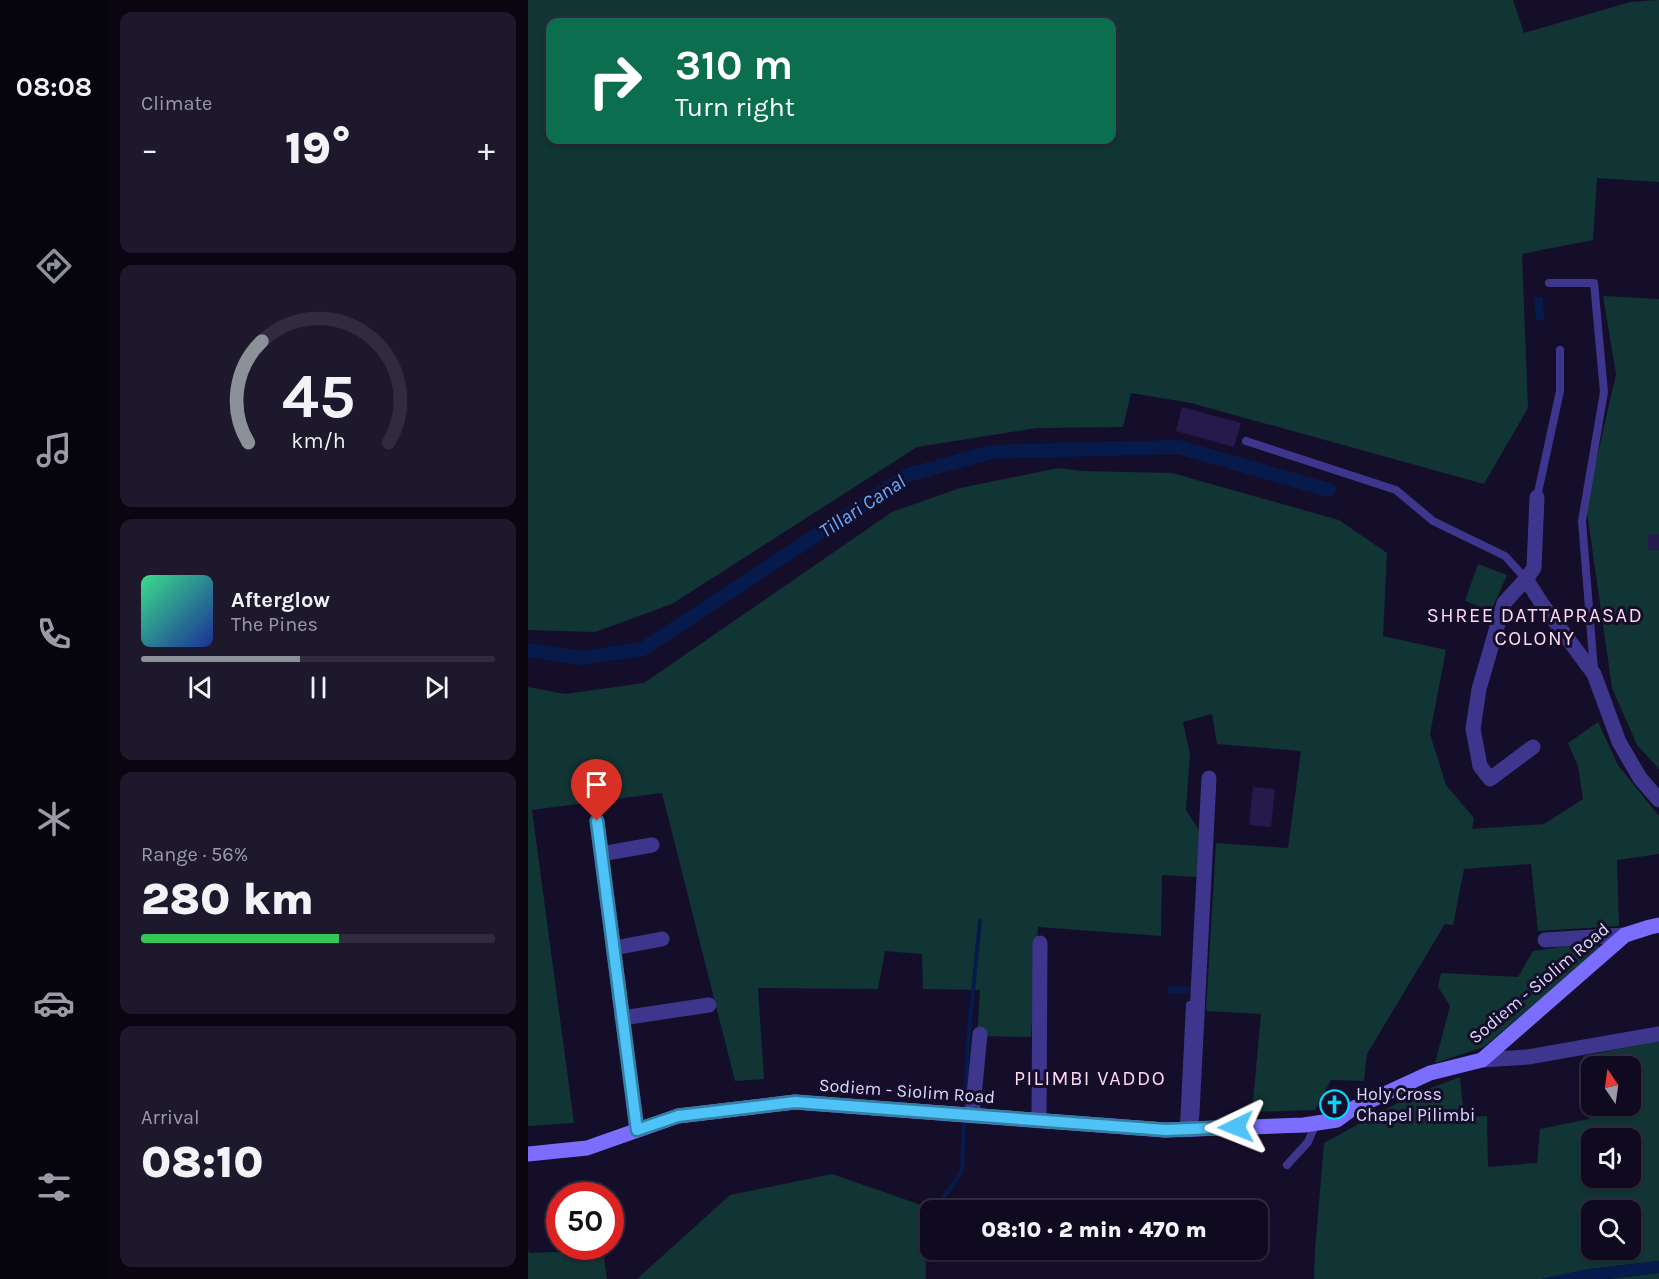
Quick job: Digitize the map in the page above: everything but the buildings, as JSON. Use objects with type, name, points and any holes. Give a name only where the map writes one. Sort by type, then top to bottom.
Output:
[{"type":"main road","name":"Sodiem - Siolim Road","points":[[528,1154],[587,1148],[678,1116],[795,1102],[1166,1130],[1304,1125],[1337,1120],[1352,1109],[1430,1073],[1482,1060],[1625,936],[1659,925]]},
{"type":"street","points":[[1533,747],[1490,779],[1480,766],[1473,729],[1479,689],[1504,603],[1534,568],[1537,497]]},
{"type":"street","points":[[1526,579],[1594,674],[1619,742],[1640,778],[1659,800]]},
{"type":"street","points":[[1187,1129],[1192,1113],[1209,778]]},
{"type":"street","points":[[597,821],[637,1130]]},
{"type":"street","points":[[601,854],[652,845]]},
{"type":"street","points":[[1545,940],[1625,936]]},
{"type":"street","points":[[614,948],[662,939]]},
{"type":"street","points":[[1039,1121],[1040,943]]},
{"type":"street","points":[[622,1018],[709,1005]]},
{"type":"street","points":[[972,1116],[980,1034]]},
{"type":"street","points":[[1482,1060],[1528,1057],[1659,1034]]},
{"type":"lane","points":[[1549,283],[1594,283],[1604,392],[1582,521],[1594,674]]},
{"type":"lane","points":[[1537,497],[1560,391],[1560,350]]},
{"type":"lane","points":[[1246,441],[1396,490],[1432,521],[1505,556],[1526,579]]},
{"type":"lane","points":[[1187,1129],[1190,1001]]},
{"type":"lane","points":[[1287,1165],[1308,1142],[1316,1124]]},
{"type":"green space","points":[[528,0],[1513,0],[1524,33],[1630,2],[1659,0],[1659,182],[1597,178],[1593,240],[1522,254],[1528,408],[1484,484],[1191,403],[1131,393],[1123,427],[1037,428],[917,447],[672,604],[595,632],[528,630]]},
{"type":"green space","points":[[1603,296],[1659,299],[1659,769],[1637,745],[1612,688],[1586,505],[1616,374]]},
{"type":"green space","points":[[1059,468],[1082,471],[1172,473],[1339,520],[1387,553],[1383,636],[1446,650],[1430,734],[1446,785],[1474,818],[1472,829],[1544,824],[1583,799],[1578,766],[1568,743],[1598,722],[1618,765],[1659,816],[1659,854],[1617,860],[1619,926],[1538,931],[1531,864],[1464,869],[1453,925],[1445,924],[1367,1054],[1364,1081],[1331,1080],[1315,1110],[1252,1112],[1261,1014],[1206,1011],[1216,843],[1288,848],[1301,751],[1217,744],[1212,714],[1183,722],[1190,754],[1186,810],[1201,833],[1197,877],[1162,875],[1161,936],[1038,927],[1031,1037],[977,1036],[980,990],[923,989],[922,954],[885,951],[878,989],[758,988],[764,1079],[735,1081],[662,793],[532,810],[574,1123],[528,1126],[528,687],[565,694],[644,683],[892,512],[960,488]]},
{"type":"green space","points":[[1478,564],[1507,575],[1491,611],[1465,601]]},
{"type":"green space","points":[[1589,943],[1601,947],[1484,1047],[1435,1063],[1450,1006],[1438,987],[1441,973],[1518,977],[1533,951]]},
{"type":"green space","points":[[1659,1041],[1659,1261],[1588,1269],[1542,1279],[1314,1279],[1324,1143],[1412,1095],[1460,1077],[1464,1117],[1487,1116],[1488,1167],[1537,1163],[1540,1129],[1589,1119],[1589,1116],[1641,1116],[1641,1056],[1583,1056]]},
{"type":"green space","points":[[832,1174],[920,1205],[920,1260],[925,1260],[926,1279],[637,1279],[730,1195]]},
{"type":"green space","points":[[528,1249],[529,1253],[546,1252],[546,1260],[604,1260],[607,1279],[528,1279]]},
{"type":"green space","points":[[1659,1273],[1659,1279],[1609,1279]]},
{"type":"water","points":[[1534,297],[1543,297],[1544,320],[1536,321]]},
{"type":"water","points":[[1168,986],[1189,987],[1188,994],[1168,993]]},
{"type":"water","points":[[1659,1261],[1659,1273],[1609,1279],[1542,1279],[1588,1269]]},
{"type":"waterway","name":"Tillari Canal","points":[[528,650],[581,658],[643,649],[908,475],[992,452],[1178,447],[1329,490]]},
{"type":"waterway","points":[[965,1112],[968,1042],[980,921]]},
{"type":"waterway","points":[[942,1200],[962,1171],[964,1120]]},
{"type":"place","name":"Holy Cross Chapel Pilimbi","points":[[1335,1104]]},
{"type":"district","name":"SHREE DATTAPRASAD COLONY","points":[[1535,626]]},
{"type":"district","name":"PILIMBI VADDO","points":[[1090,1078]]},
{"type":"route","points":[[597,821],[637,1130],[678,1116],[795,1102],[1166,1130],[1236,1127]]}]
